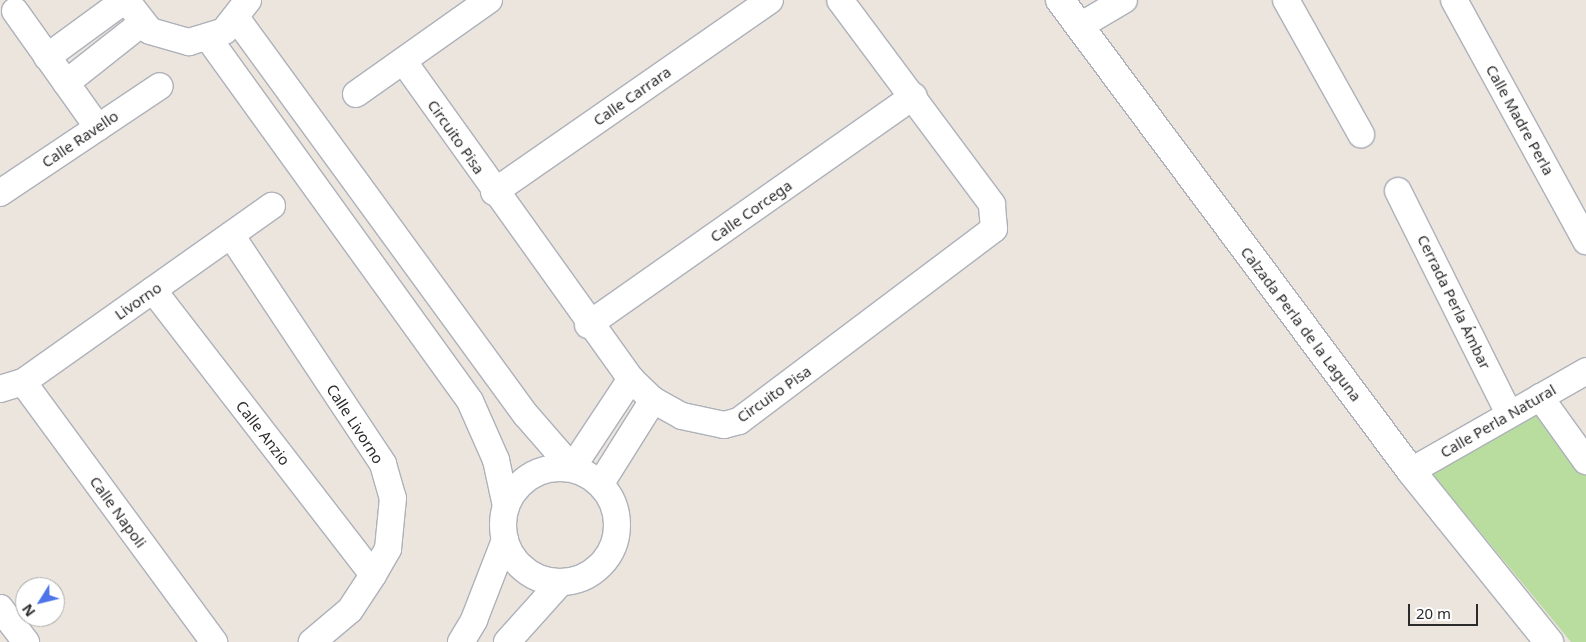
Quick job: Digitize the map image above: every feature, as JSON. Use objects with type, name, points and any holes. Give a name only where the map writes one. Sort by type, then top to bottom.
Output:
[{"type":"street","points":[[47,57],[126,0],[142,23],[169,40],[209,39],[242,9],[526,415],[572,468],[601,483],[617,513],[614,547],[592,573],[560,583],[507,642]]},
{"type":"street","points":[[356,94],[404,62],[489,0]]},
{"type":"street","name":"Calle Carrara","points":[[494,192],[770,0]]},
{"type":"street","name":"Circuito Pisa","points":[[404,62],[588,325],[631,379],[653,400],[705,424],[739,421],[994,229],[992,204],[914,96],[840,0]]},
{"type":"street","name":"Calzada Perla de la Laguna","points":[[1060,0],[1411,471],[1549,642]]},
{"type":"street","points":[[1080,26],[1124,0]]},
{"type":"street","points":[[1286,0],[1361,134]]},
{"type":"street","name":"Calle Madre Perla","points":[[1454,0],[1586,241]]},
{"type":"street","points":[[12,11],[98,128]]},
{"type":"street","points":[[66,83],[142,23]]},
{"type":"street","points":[[209,39],[470,401],[496,460],[506,506],[505,540],[474,620],[460,642]]},
{"type":"street","name":"Calle Ravello","points":[[0,193],[160,86]]},
{"type":"street","name":"Calle Corcega","points":[[588,325],[914,96]]},
{"type":"street","name":"Cerrada Perla Ámbar","points":[[1398,191],[1509,414]]},
{"type":"street","name":"Livorno","points":[[11,385],[153,290],[272,206]]},
{"type":"street","name":"Calle Livorno","points":[[231,235],[383,464],[393,498],[393,529],[374,575],[350,610],[312,642]]},
{"type":"street","name":"Calle Anzio","points":[[153,290],[374,575]]},
{"type":"street","name":"Calle Perla Natural","points":[[1411,471],[1586,371]]},
{"type":"street","points":[[572,468],[631,379]]},
{"type":"street","name":"Calle Napoli","points":[[11,385],[214,642]]},
{"type":"street","points":[[1540,397],[1586,462]]},
{"type":"street","points":[[601,483],[653,400]]},
{"type":"street","points":[[506,506],[519,485],[539,470],[572,468]]},
{"type":"street","points":[[505,540],[519,565],[531,574],[560,583]]},
{"type":"street","points":[[0,608],[26,642]]},
{"type":"green space","points":[[1539,407],[1586,474],[1586,642],[1571,642],[1429,470]]}]
